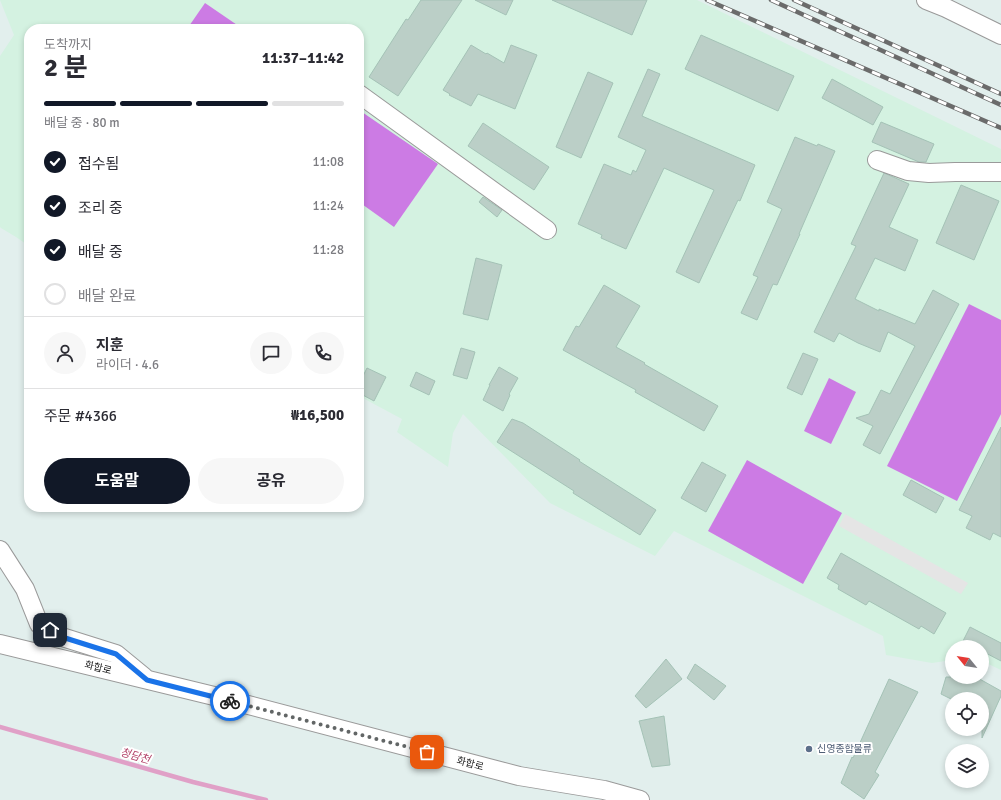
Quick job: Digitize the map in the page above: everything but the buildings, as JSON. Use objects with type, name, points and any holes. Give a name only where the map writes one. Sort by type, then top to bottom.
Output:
[{"type":"street","points":[[926,0],[948,4],[1001,35]]},
{"type":"street","points":[[364,98],[547,230]]},
{"type":"street","points":[[877,160],[908,171],[929,173],[1001,172]]},
{"type":"street","points":[[0,550],[25,589],[39,624],[62,637],[116,654],[147,680]]},
{"type":"street","name":"화합로","points":[[0,644],[214,696],[519,776],[604,790],[640,800]]},
{"type":"shaded area","points":[[0,0],[697,0],[1001,149],[1001,670],[989,664],[989,640],[945,640],[945,661],[932,663],[886,655],[883,636],[674,531],[655,556],[550,503],[463,414],[453,433],[448,467],[397,432],[402,419],[364,399],[364,24],[24,24],[24,243],[0,227],[0,56],[14,35]]},
{"type":"shaded area","points":[[205,3],[236,24],[190,24]]},
{"type":"shaded area","points":[[364,113],[438,164],[394,227],[364,206]]},
{"type":"shaded area","points":[[969,304],[1001,320],[1001,414],[957,501],[887,466]]},
{"type":"shaded area","points":[[829,378],[856,392],[831,444],[804,431]]},
{"type":"shaded area","points":[[747,460],[842,513],[803,584],[708,531]]},
{"type":"shaded area","points":[[845,514],[968,583],[961,594],[839,526]]},
{"type":"waterway","name":"청담천","points":[[0,727],[193,782],[266,800]]},
{"type":"railway","points":[[707,0],[1001,128]]},
{"type":"railway","points":[[771,0],[1001,105]]},
{"type":"railway","points":[[794,0],[1001,94]]},
{"type":"way so far","points":[[230,701],[427,752]]},
{"type":"place","name":"신영종합물류","points":[[809,749]]},
{"type":"route","points":[[50,630],[62,637],[116,654],[147,680],[230,701]]}]
